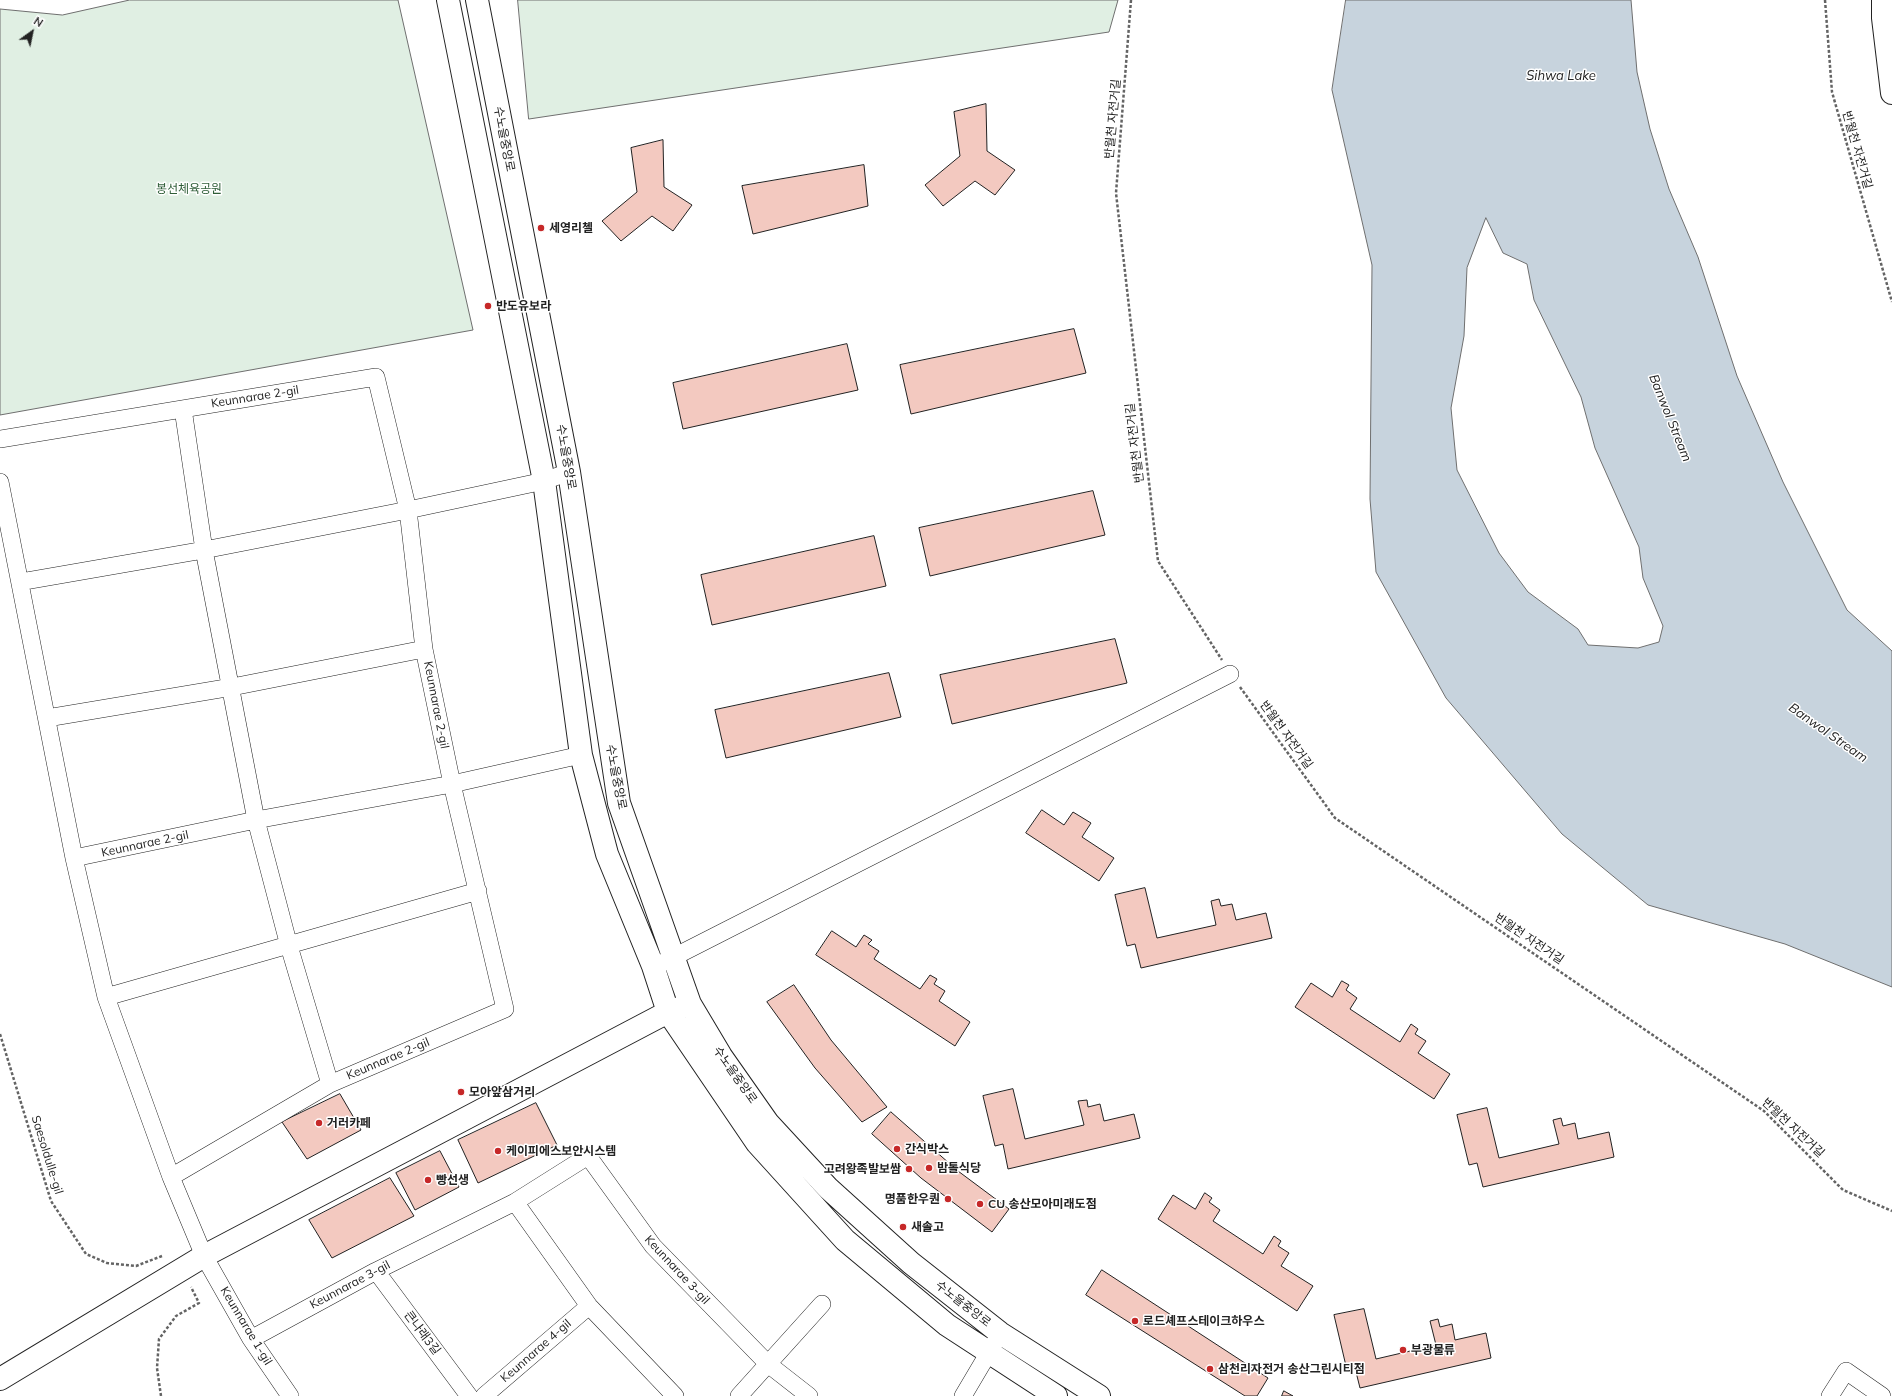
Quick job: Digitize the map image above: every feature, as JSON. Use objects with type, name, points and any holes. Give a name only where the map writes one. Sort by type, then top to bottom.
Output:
[{"type":"main road","name":"수노을중앙로","points":[[448,0],[544,481],[581,755],[607,854],[653,966],[668,1012],[757,1143],[845,1240],[947,1325],[1056,1396]]},
{"type":"main road","name":"수노을중앙로","points":[[477,0],[569,472],[619,803],[690,1004],[721,1056],[768,1122],[828,1188],[911,1263],[1000,1333],[1099,1396]]},
{"type":"main road","points":[[1883,0],[1883,18],[1892,93]]},
{"type":"main road","points":[[0,1379],[204,1256],[668,1012],[690,1004]]},
{"type":"street","name":"Keunnarae 2-gil","points":[[0,439],[183,408],[376,378],[408,510],[424,649],[452,784],[505,1010],[330,1084],[170,1177]]},
{"type":"street","points":[[183,408],[204,550],[232,687],[256,820],[289,946],[330,1084]]},
{"type":"street","points":[[20,582],[204,550],[408,510],[544,481],[569,472]]},
{"type":"street","points":[[0,482],[74,858],[106,997],[170,1177],[204,1256]]},
{"type":"street","name":"Keunnarae 2-gil","points":[[47,718],[232,687],[424,649]]},
{"type":"street","points":[[653,966],[674,958],[1230,674]]},
{"type":"street","name":"Keunnarae 2-gil","points":[[74,858],[256,820],[452,784],[581,755]]},
{"type":"street","points":[[106,997],[478,891]]},
{"type":"street","name":"Keunnarae 3-gil","points":[[251,1339],[376,1271],[515,1202],[588,1156],[653,1246],[768,1364],[809,1396]]},
{"type":"street","points":[[515,1202],[588,1306],[675,1396]]},
{"type":"street","name":"Keunnarae 1-gil","points":[[204,1256],[251,1339],[290,1396]]},
{"type":"street","name":"큰나래3길","points":[[376,1271],[469,1396]]},
{"type":"street","points":[[739,1396],[822,1304]]},
{"type":"street","name":"Keunnarae 4-gil","points":[[484,1396],[588,1306]]},
{"type":"street","points":[[963,1396],[1000,1333]]},
{"type":"street","points":[[1830,1396],[1846,1371],[1882,1396]]},
{"type":"path","name":"반월천 자전거길","points":[[1131,0],[1116,192],[1158,561],[1230,674],[1335,818],[1764,1111],[1843,1190],[1892,1211]]},
{"type":"path","name":"반월천 자전거길","points":[[1824,0],[1832,92],[1892,302]]},
{"type":"path","name":"Saesoldulle-gil","points":[[0,1034],[51,1201],[86,1254],[107,1263],[136,1266],[172,1252],[182,1268],[199,1303],[176,1316],[159,1339],[157,1368],[161,1396]]},
{"type":"green space","name":"봉선체육공원","points":[[130,0],[398,0],[473,330],[0,415],[0,9],[62,15]]},
{"type":"green space","points":[[518,0],[1118,0],[1109,32],[529,119]]},
{"type":"water","points":[[1346,0],[1631,0],[1637,72],[1650,129],[1669,189],[1698,257],[1737,376],[1783,482],[1847,610],[1892,651],[1892,987],[1785,944],[1648,905],[1562,834],[1446,698],[1376,572],[1370,499],[1372,265],[1332,90]],"holes":[[[1486,218],[1503,253],[1527,264],[1534,300],[1581,397],[1595,448],[1639,547],[1643,578],[1663,626],[1659,642],[1638,648],[1588,645],[1578,629],[1528,592],[1499,553],[1457,470],[1451,408],[1464,336],[1467,268]]]},
{"type":"building","points":[[986,104],[987,151],[1015,170],[995,195],[975,181],[943,206],[925,185],[960,156],[954,112]]},
{"type":"building","points":[[663,140],[664,187],[692,205],[673,231],[652,216],[621,241],[602,221],[637,192],[631,148]]},
{"type":"building","points":[[864,165],[868,206],[753,234],[742,186]]},
{"type":"building","points":[[1074,329],[1086,373],[911,414],[900,365]]},
{"type":"building","points":[[847,344],[858,390],[683,429],[673,383]]},
{"type":"building","points":[[1093,491],[1105,535],[930,576],[919,528]]},
{"type":"building","points":[[874,536],[886,586],[712,625],[701,575]]},
{"type":"building","points":[[1115,639],[1127,683],[952,724],[940,675]]},
{"type":"building","points":[[889,673],[901,717],[726,758],[715,710]]},
{"type":"building","points":[[1042,810],[1064,825],[1073,812],[1091,823],[1082,837],[1114,858],[1099,881],[1026,833]]},
{"type":"building","points":[[1145,888],[1157,938],[1216,925],[1211,901],[1219,899],[1221,906],[1232,904],[1236,920],[1266,913],[1272,938],[1141,968],[1135,944],[1127,946],[1115,895]]},
{"type":"building","points":[[832,931],[856,947],[864,935],[872,940],[868,944],[879,951],[874,959],[920,989],[930,975],[937,979],[934,984],[945,991],[939,1001],[970,1022],[955,1046],[816,955]]},
{"type":"building","points":[[1342,981],[1349,985],[1346,990],[1357,998],[1350,1009],[1400,1042],[1411,1024],[1418,1029],[1415,1034],[1426,1041],[1418,1053],[1450,1074],[1434,1099],[1295,1007],[1311,983],[1332,997]]},
{"type":"building","points":[[794,985],[831,1040],[887,1107],[862,1122],[815,1068],[767,1002]]},
{"type":"building","points":[[1013,1089],[1025,1139],[1084,1125],[1078,1101],[1087,1100],[1088,1107],[1100,1104],[1104,1121],[1134,1114],[1140,1138],[1008,1169],[1003,1144],[995,1146],[983,1096]]},
{"type":"building","points":[[340,1094],[361,1130],[307,1159],[282,1122]]},
{"type":"building","points":[[536,1103],[557,1145],[478,1183],[458,1140]]},
{"type":"building","points":[[1487,1108],[1499,1158],[1559,1144],[1553,1120],[1561,1118],[1563,1126],[1575,1123],[1578,1139],[1609,1132],[1614,1157],[1483,1187],[1477,1163],[1469,1165],[1457,1115]]},
{"type":"building","points":[[891,1112],[958,1171],[1009,1209],[992,1232],[921,1178],[872,1134]]},
{"type":"building","name":"빵선생","points":[[440,1151],[459,1187],[415,1210],[396,1173]]},
{"type":"building","points":[[390,1178],[414,1216],[332,1258],[309,1220]]},
{"type":"building","points":[[1205,1193],[1212,1198],[1209,1202],[1220,1210],[1213,1221],[1263,1254],[1274,1236],[1281,1241],[1278,1246],[1289,1253],[1281,1266],[1313,1286],[1297,1311],[1158,1219],[1173,1195],[1195,1209]]},
{"type":"building","points":[[1102,1270],[1268,1378],[1257,1396],[1245,1396],[1086,1295]]},
{"type":"building","points":[[1364,1309],[1376,1359],[1436,1345],[1430,1321],[1438,1319],[1440,1327],[1452,1324],[1455,1340],[1486,1333],[1491,1358],[1360,1388],[1354,1364],[1346,1366],[1334,1315]]},
{"type":"building","points":[[1284,1391],[1293,1396],[1282,1396]]},
{"type":"place","name":"세영리첼","points":[[541,228]]},
{"type":"place","name":"반도유보라","points":[[488,306]]},
{"type":"place","name":"모아앞삼거리","points":[[461,1092]]},
{"type":"place","name":"거러카페","points":[[319,1123]]},
{"type":"place","name":"간식박스","points":[[897,1149]]},
{"type":"place","name":"케이피에스보안시스템","points":[[498,1151]]},
{"type":"place","name":"밤톨식당","points":[[929,1168]]},
{"type":"place","name":"고려왕족발보쌈","points":[[909,1169]]},
{"type":"place","name":"빵선생","points":[[428,1180]]},
{"type":"place","name":"명품한우퀀","points":[[948,1199]]},
{"type":"place","name":"CU 송산모아미래도점","points":[[980,1204]]},
{"type":"place","name":"새솔고","points":[[903,1227]]},
{"type":"place","name":"로드셰프스테이크하우스","points":[[1135,1321]]},
{"type":"place","name":"부광물류","points":[[1403,1350]]},
{"type":"place","name":"삼천리자전거 송산그린시티점","points":[[1210,1369]]},
{"type":"water label","name":"Sihwa Lake","points":[[1561,76]]},
{"type":"water label","name":"Banwol Stream","points":[[1670,418]]},
{"type":"water label","name":"Banwol Stream","points":[[1828,733]]}]
